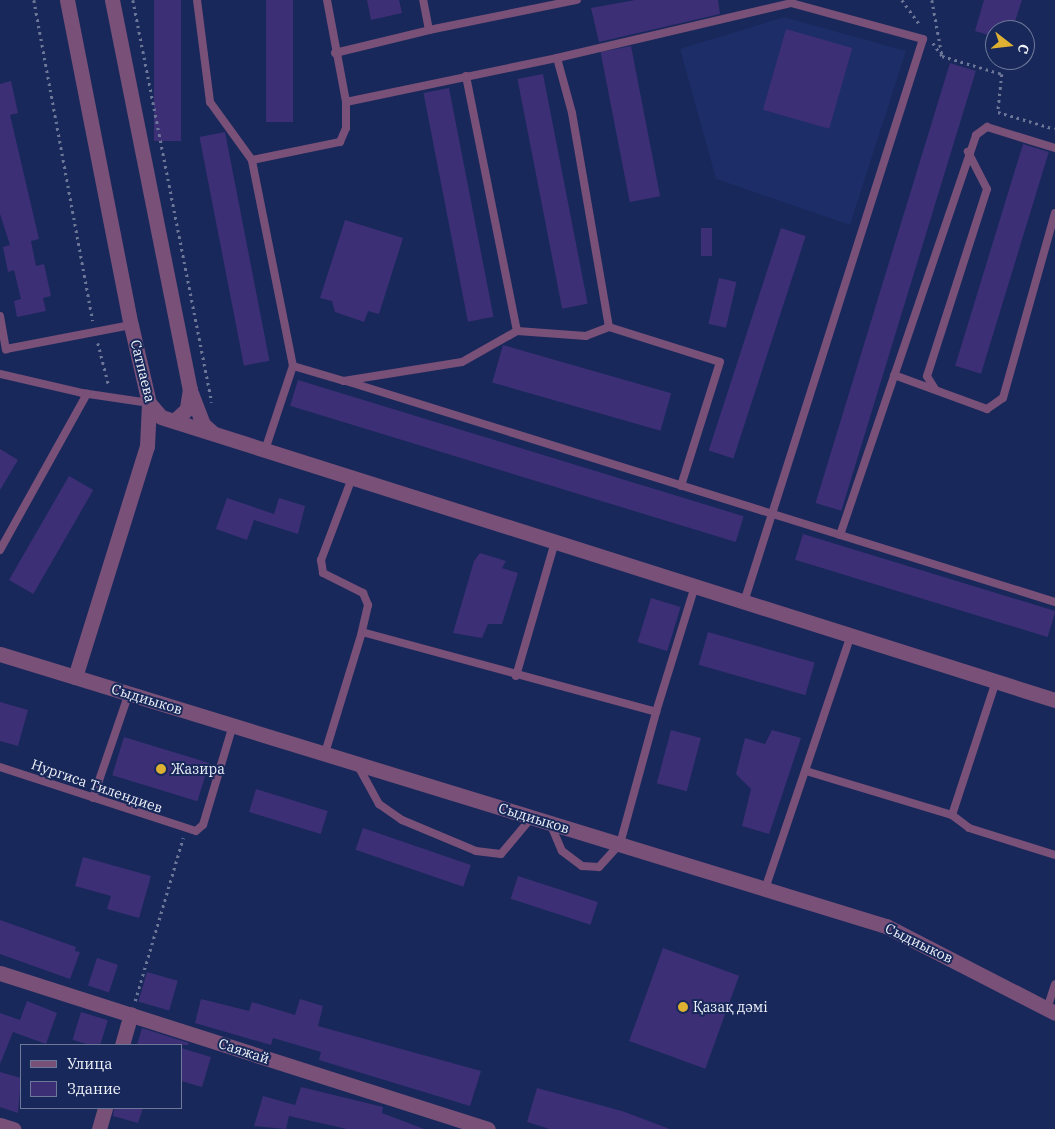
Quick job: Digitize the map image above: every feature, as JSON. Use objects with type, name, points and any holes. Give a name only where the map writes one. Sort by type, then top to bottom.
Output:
[{"type":"street","name":"Сатпаева","points":[[67,0],[131,325],[149,402],[153,410],[172,420],[215,435],[1055,700]]},
{"type":"street","points":[[112,0],[190,389],[197,413],[215,435]]},
{"type":"street","points":[[147,446],[172,420],[187,409],[190,389]]},
{"type":"street","points":[[75,677],[147,446],[149,402]]},
{"type":"street","name":"Сыдиыков","points":[[0,654],[886,926],[1051,1011]]},
{"type":"street","name":"Саяжай","points":[[0,973],[488,1129]]},
{"type":"street","points":[[122,1044],[131,1014]]},
{"type":"street","points":[[99,1129],[105,1109]]},
{"type":"street","points":[[0,1125],[14,1129]]},
{"type":"lane","points":[[197,0],[210,102],[252,160],[293,366],[265,450]]},
{"type":"lane","points":[[252,160],[340,142],[346,128],[346,102],[335,53],[327,0]]},
{"type":"lane","points":[[423,0],[429,30]]},
{"type":"lane","points":[[335,53],[544,3],[576,0]]},
{"type":"lane","points":[[346,102],[557,58],[791,1],[923,39],[744,602]]},
{"type":"lane","points":[[557,58],[572,113],[609,327]]},
{"type":"lane","points":[[466,76],[516,331]]},
{"type":"lane","points":[[840,535],[968,152],[976,135],[987,128],[1055,148]]},
{"type":"lane","points":[[936,390],[927,376],[987,189],[968,152]]},
{"type":"lane","points":[[894,375],[988,409],[1003,398],[1055,213]]},
{"type":"lane","points":[[0,316],[6,349],[131,325]]},
{"type":"lane","points":[[344,380],[462,362],[516,331],[586,336],[609,327],[720,362],[681,486]]},
{"type":"lane","points":[[293,366],[344,380],[1055,602]]},
{"type":"lane","points":[[0,374],[87,394],[149,402]]},
{"type":"lane","points":[[0,550],[87,394]]},
{"type":"lane","points":[[325,753],[362,632],[368,605],[363,593],[323,573],[321,560],[352,478]]},
{"type":"lane","points":[[516,676],[555,542]]},
{"type":"lane","points":[[550,823],[562,851],[582,866],[599,867],[620,844],[656,712],[695,586]]},
{"type":"lane","points":[[362,632],[516,676],[656,712]]},
{"type":"lane","points":[[765,889],[850,635]]},
{"type":"lane","points":[[952,815],[996,681]]},
{"type":"lane","points":[[92,798],[130,693]]},
{"type":"lane","points":[[185,829],[196,830],[203,825],[233,725]]},
{"type":"lane","points":[[356,763],[379,804],[402,820],[476,851],[501,854],[532,817]]},
{"type":"lane","name":"Нургиса Тилендиев","points":[[0,767],[185,829]]},
{"type":"lane","points":[[806,771],[952,815],[969,828],[1055,854]]},
{"type":"lane","points":[[1051,1011],[1055,984]]},
{"type":"path","points":[[34,0],[95,332],[112,398]]},
{"type":"path","points":[[133,0],[213,408]]},
{"type":"path","points":[[902,0],[925,32]]},
{"type":"path","points":[[932,0],[942,56]]},
{"type":"path","points":[[931,40],[942,56],[1002,74],[998,112],[1055,129]]},
{"type":"path","points":[[131,1014],[185,829]]},
{"type":"shaded area","points":[[784,17],[906,51],[850,225],[716,179],[680,49]]},
{"type":"building","points":[[154,0],[181,0],[181,141],[154,141]]},
{"type":"building","points":[[266,0],[293,0],[293,122],[266,122]]},
{"type":"building","points":[[367,0],[399,0],[402,13],[371,20]]},
{"type":"building","points":[[635,0],[718,0],[720,14],[599,42],[591,8]]},
{"type":"building","points":[[984,0],[1022,0],[1015,20],[985,20],[985,34],[975,31]]},
{"type":"building","points":[[786,29],[852,48],[829,129],[763,110]]},
{"type":"building","points":[[631,46],[660,196],[630,202],[601,52]]},
{"type":"building","points":[[950,63],[976,71],[841,511],[816,503]]},
{"type":"building","points":[[543,74],[588,304],[562,309],[517,79]]},
{"type":"building","points":[[11,81],[18,113],[10,115],[39,239],[31,241],[36,266],[44,264],[51,296],[43,298],[46,311],[17,317],[14,301],[21,299],[14,270],[8,272],[3,247],[10,245],[0,214],[0,84]]},
{"type":"building","points":[[449,88],[493,317],[468,322],[423,93]]},
{"type":"building","points":[[225,132],[269,361],[244,366],[199,137]]},
{"type":"building","points":[[1023,144],[1049,152],[981,374],[955,366]]},
{"type":"building","points":[[345,220],[403,238],[379,314],[368,311],[364,322],[335,312],[332,301],[320,298]]},
{"type":"building","points":[[701,228],[712,228],[712,256],[701,256]]},
{"type":"building","points":[[781,228],[806,236],[733,459],[709,451]]},
{"type":"building","points":[[719,278],[737,282],[726,328],[708,324]]},
{"type":"building","points":[[503,345],[671,393],[660,431],[492,382]]},
{"type":"building","points":[[298,380],[744,516],[736,542],[290,406]]},
{"type":"building","points":[[0,449],[18,460],[0,490]]},
{"type":"building","points":[[69,476],[93,490],[33,594],[9,580]]},
{"type":"building","points":[[227,498],[274,514],[279,498],[305,506],[298,534],[254,520],[247,540],[216,529]]},
{"type":"building","points":[[803,534],[1055,611],[1048,637],[795,560]]},
{"type":"building","points":[[480,553],[506,561],[502,568],[518,573],[502,624],[488,624],[482,638],[453,633],[474,561]]},
{"type":"building","points":[[651,598],[681,607],[667,651],[638,642]]},
{"type":"building","points":[[708,632],[815,663],[805,695],[699,665]]},
{"type":"building","points":[[0,702],[28,710],[18,746],[0,741]]},
{"type":"building","points":[[671,730],[701,738],[687,791],[657,783]]},
{"type":"building","points":[[772,730],[801,738],[769,834],[742,826],[751,789],[736,774],[745,738],[765,744]]},
{"type":"building","name":"Жазира","points":[[124,737],[209,763],[197,801],[112,775]]},
{"type":"building","points":[[256,789],[328,811],[321,834],[249,812]]},
{"type":"building","points":[[363,828],[471,865],[463,887],[356,850]]},
{"type":"building","points":[[83,857],[151,876],[139,918],[107,909],[111,896],[75,886]]},
{"type":"building","points":[[518,876],[598,902],[590,925],[511,899]]},
{"type":"building","points":[[0,920],[76,947],[75,951],[80,952],[70,979],[0,954]]},
{"type":"building","name":"Қазақ дәмі","points":[[663,948],[739,976],[705,1069],[629,1041]]},
{"type":"building","points":[[97,958],[118,965],[109,992],[88,986]]},
{"type":"building","points":[[147,972],[178,981],[169,1011],[138,1002]]},
{"type":"building","points":[[201,999],[249,1011],[252,1002],[295,1015],[300,999],[323,1006],[318,1026],[481,1071],[470,1106],[319,1060],[321,1052],[273,1038],[271,1045],[195,1023]]},
{"type":"building","points":[[27,1001],[57,1013],[46,1044],[13,1032],[0,1064],[0,1013],[20,1020]]},
{"type":"building","points":[[81,1012],[108,1020],[100,1044],[86,1044],[73,1040]]},
{"type":"building","points":[[142,1028],[189,1043],[188,1045],[137,1044]]},
{"type":"building","points":[[182,1048],[211,1057],[202,1087],[182,1081]]},
{"type":"building","points":[[0,1072],[20,1078],[18,1113],[0,1107]]},
{"type":"building","points":[[301,1087],[383,1107],[382,1113],[424,1129],[347,1129],[289,1116],[286,1129],[254,1126],[263,1096],[295,1105]]},
{"type":"building","points":[[537,1088],[622,1111],[670,1129],[550,1129],[527,1122]]},
{"type":"building","points":[[114,1109],[143,1109],[138,1123],[113,1116]]},
{"type":"place","name":"Жазира","points":[[161,769]]},
{"type":"place","name":"Қазақ дәмі","points":[[683,1007]]}]
